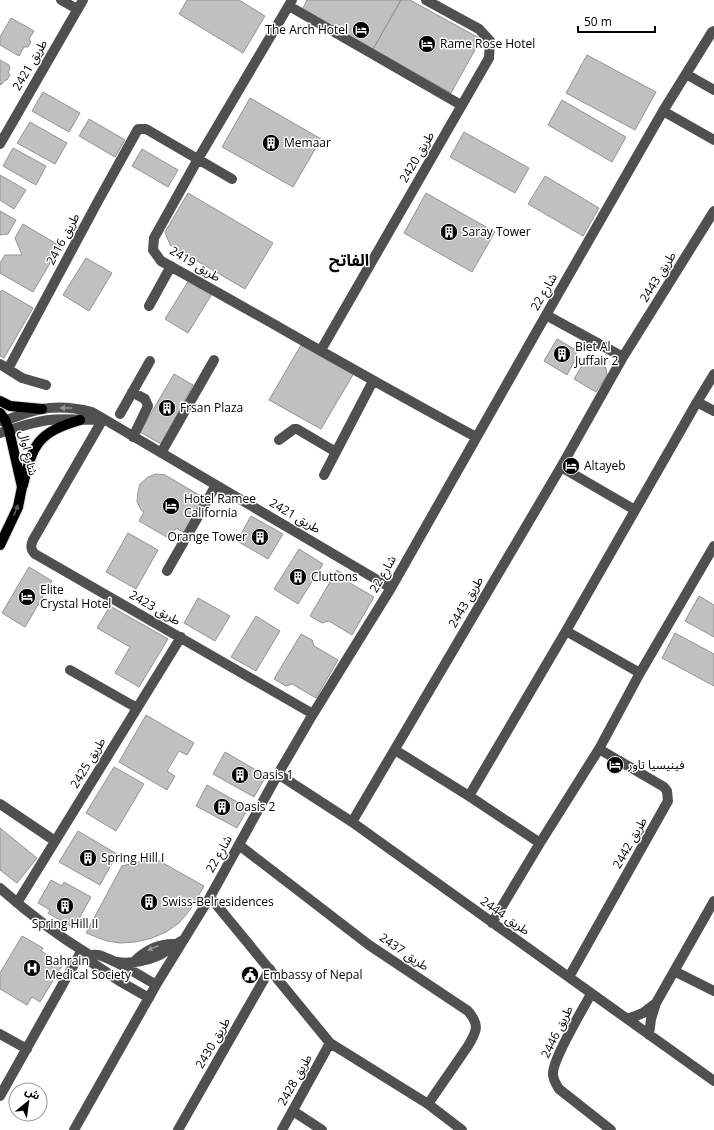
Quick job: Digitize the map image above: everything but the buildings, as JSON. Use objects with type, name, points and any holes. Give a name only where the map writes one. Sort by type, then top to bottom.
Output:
[{"type":"main road","points":[[0,401],[10,406],[42,409]]},
{"type":"main road","points":[[22,487],[30,458],[38,442],[56,428],[80,420]]},
{"type":"main road","name":"شارع اوال","points":[[0,545],[18,507],[22,487],[3,423]]},
{"type":"street","points":[[61,0],[77,9]]},
{"type":"street","name":"طريق 2421","points":[[0,144],[83,0]]},
{"type":"street","name":"طريق 2420","points":[[321,350],[489,58],[490,41],[479,29],[426,0]]},
{"type":"street","points":[[291,3],[462,105]]},
{"type":"street","name":"طريق 2419","points":[[291,3],[198,159],[154,238],[153,250],[161,261],[311,347],[321,350],[344,366],[476,437]]},
{"type":"street","name":"شارع 22","points":[[74,1130],[180,942],[210,898],[278,774],[313,714],[391,588],[546,315],[713,29]]},
{"type":"street","points":[[686,74],[714,90]]},
{"type":"street","points":[[664,111],[714,140]]},
{"type":"street","name":"طريق 2416","points":[[4,367],[136,132],[141,128],[146,129],[198,159]]},
{"type":"street","points":[[198,159],[232,179]]},
{"type":"street","name":"طريق 2443","points":[[352,822],[624,357],[714,211]]},
{"type":"street","points":[[149,306],[171,266]]},
{"type":"street","points":[[546,315],[624,357]]},
{"type":"street","points":[[161,453],[214,360]]},
{"type":"street","points":[[120,414],[150,361]]},
{"type":"street","points":[[4,367],[30,381],[46,386]]},
{"type":"street","points":[[469,796],[714,374]]},
{"type":"street","points":[[324,475],[373,381]]},
{"type":"street","points":[[132,392],[146,399],[148,406],[133,437]]},
{"type":"street","points":[[697,402],[714,411]]},
{"type":"street","name":"طريق 2421","points":[[3,423],[42,409],[80,409],[92,412],[216,486],[255,513],[391,588]]},
{"type":"street","points":[[3,423],[47,420],[102,419]]},
{"type":"street","name":"طريق 2423","points":[[102,419],[31,543],[32,551],[313,714]]},
{"type":"street","points":[[279,440],[294,429],[336,452]]},
{"type":"street","points":[[561,467],[635,510]]},
{"type":"street","points":[[167,571],[216,486]]},
{"type":"street","points":[[492,923],[599,749],[640,673],[714,546]]},
{"type":"street","points":[[566,631],[640,673]]},
{"type":"street","name":"طريق 2425","points":[[17,903],[181,637]]},
{"type":"street","points":[[70,670],[137,708]]},
{"type":"street","name":"طريق 2442","points":[[569,977],[668,801],[667,791],[664,787],[599,749]]},
{"type":"street","points":[[395,750],[469,796],[540,843]]},
{"type":"street","name":"طريق 2444","points":[[278,774],[352,822],[714,1082]]},
{"type":"street","points":[[0,804],[56,841]]},
{"type":"street","name":"طريق 2437","points":[[239,846],[369,945],[468,1011],[474,1018],[477,1024],[471,1040],[428,1104]]},
{"type":"street","points":[[0,888],[48,927],[86,952],[98,955],[113,962],[156,985]]},
{"type":"street","points":[[210,898],[330,1043],[428,1104],[462,1130]]},
{"type":"street","points":[[649,1035],[651,1019],[656,1003],[714,900]]},
{"type":"street","points":[[113,962],[123,963],[150,959],[161,955],[180,942]]},
{"type":"street","points":[[86,952],[91,962],[149,998]]},
{"type":"street","points":[[0,1096],[86,952]]},
{"type":"street","name":"طريق 2430","points":[[178,1130],[270,969]]},
{"type":"street","points":[[674,971],[713,989]]},
{"type":"street","name":"طريق 2446","points":[[591,994],[556,1060],[553,1075],[554,1081],[559,1088],[611,1130]]},
{"type":"street","points":[[628,1019],[643,1013],[656,1003]]},
{"type":"street","points":[[0,1034],[27,1049]]},
{"type":"street","name":"طريق 2428","points":[[282,1130],[330,1043]]},
{"type":"street","points":[[293,1111],[322,1130]]},
{"type":"place","name":"The Arch Hotel","points":[[361,30]]},
{"type":"place","name":"Rame Rose Hotel","points":[[427,44]]},
{"type":"place","name":"Memaar","points":[[271,143]]},
{"type":"place","name":"Saray Tower","points":[[449,232]]},
{"type":"place","name":"Biet Al Juffair 2","points":[[562,354]]},
{"type":"place","name":"Frsan Plaza","points":[[167,408]]},
{"type":"place","name":"Altayeb","points":[[571,466]]},
{"type":"place","name":"Hotel Ramee California","points":[[171,506]]},
{"type":"place","name":"Orange Tower","points":[[260,537]]},
{"type":"place","name":"Cluttons","points":[[298,577]]},
{"type":"place","name":"Elite Crystal Hotel","points":[[27,597]]},
{"type":"place","name":"فينيسيا تاور","points":[[615,765]]},
{"type":"place","name":"Oasis 1","points":[[240,775]]},
{"type":"place","name":"Oasis 2","points":[[222,807]]},
{"type":"place","name":"Spring Hill I","points":[[88,858]]},
{"type":"place","name":"Swiss-Belresidences","points":[[149,902]]},
{"type":"place","name":"Spring Hill II","points":[[65,906]]},
{"type":"place","name":"Bahrain Medical Society","points":[[32,968]]},
{"type":"place","name":"Embassy of Nepal","points":[[250,975]]},
{"type":"district","name":"الفاتح","points":[[349,260]]}]
